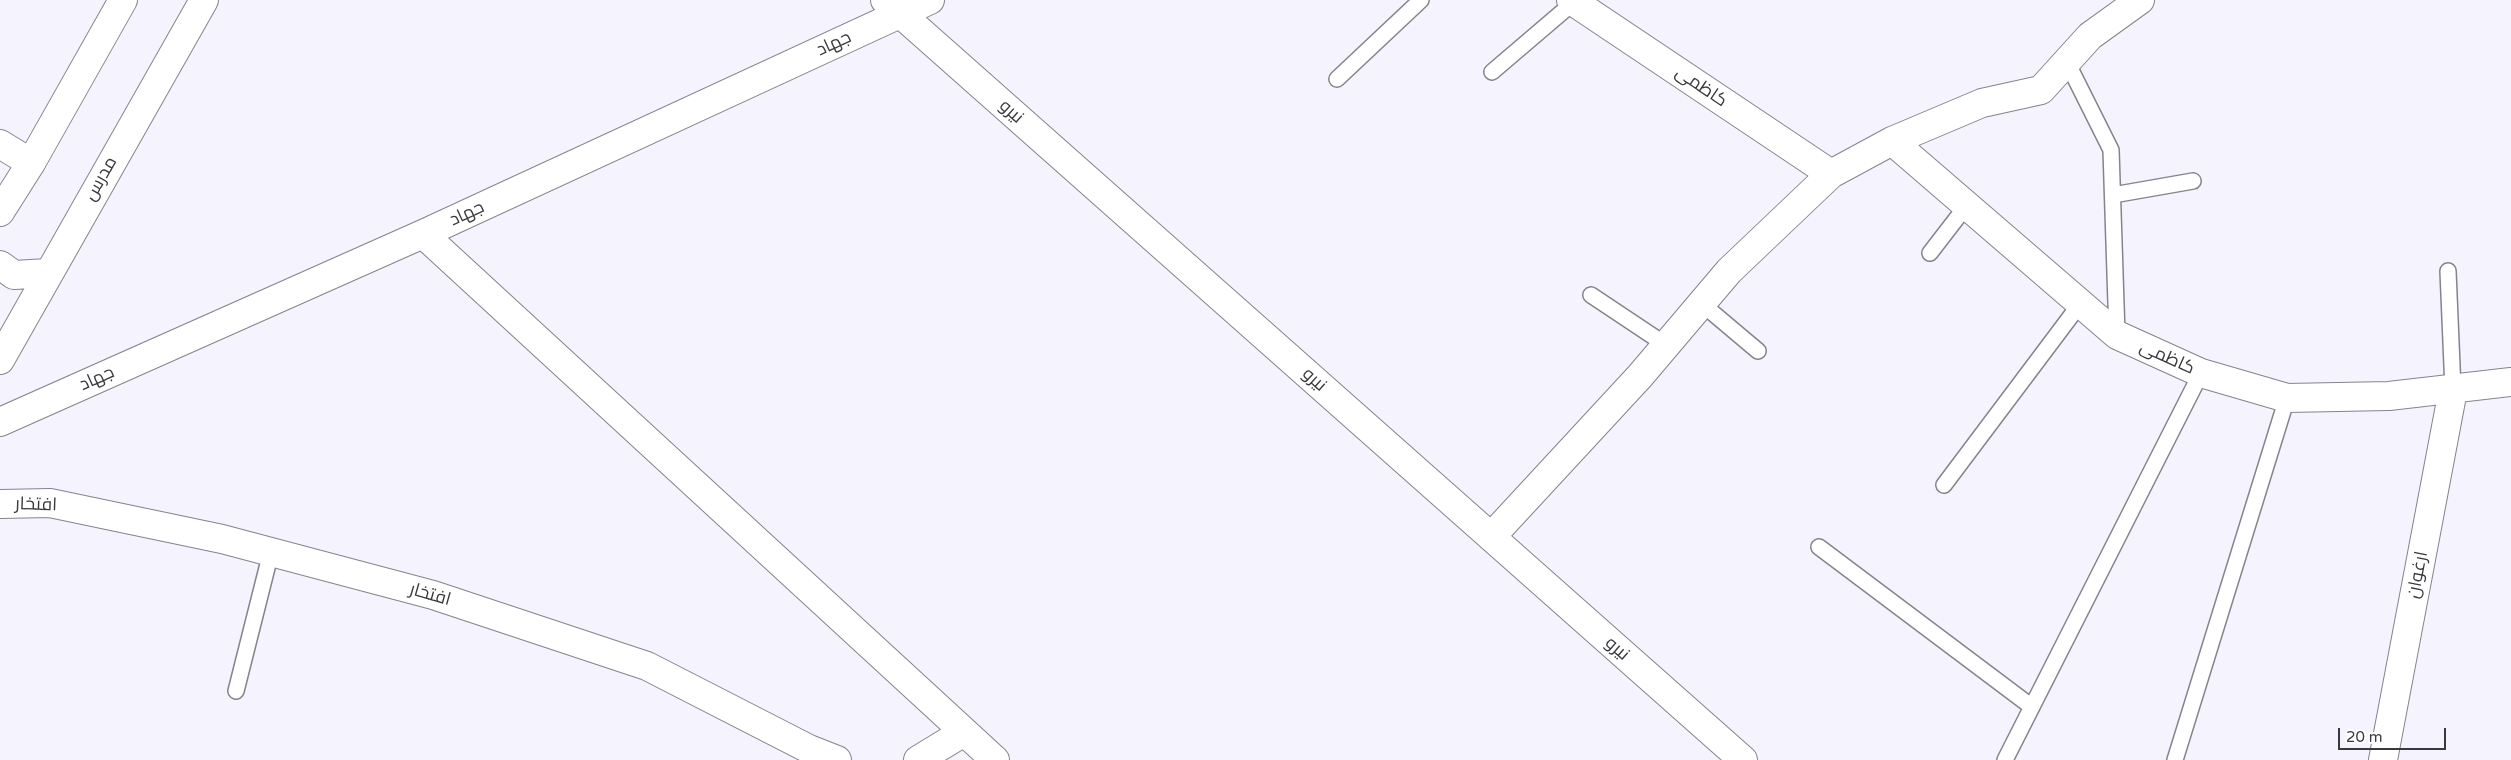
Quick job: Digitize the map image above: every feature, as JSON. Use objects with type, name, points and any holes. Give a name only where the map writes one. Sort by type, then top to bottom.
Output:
[{"type":"street","name":"مدرس","points":[[0,360],[204,0]]},
{"type":"street","name":"جهاد","points":[[0,422],[423,234],[892,7],[930,0]]},
{"type":"street","points":[[1491,537],[1666,345],[1729,271],[1831,174],[1892,141],[1982,103],[2041,90],[2090,36],[2140,0]]},
{"type":"street","points":[[0,212],[31,163],[119,1]]},
{"type":"street","name":"کاظمی","points":[[1572,1],[1831,174]]},
{"type":"street","name":"نیرو","points":[[892,7],[1743,760]]},
{"type":"street","name":"کاظمی","points":[[1892,141],[2117,336],[2201,373],[2287,398],[2389,396],[2511,382]]},
{"type":"street","points":[[0,144],[31,163]]},
{"type":"street","points":[[423,234],[994,760]]},
{"type":"street","points":[[0,265],[14,275],[48,273]]},
{"type":"street","name":"ارغوان","points":[[2383,760],[2453,390]]},
{"type":"street","name":"افتخار","points":[[0,504],[50,503],[222,539],[434,595],[647,666],[809,749],[837,760]]},
{"type":"street","points":[[918,760],[964,732]]},
{"type":"lane","points":[[1337,79],[1420,0]]},
{"type":"lane","points":[[1492,72],[1572,1]]},
{"type":"lane","points":[[2067,62],[2111,150],[2117,336]]},
{"type":"lane","points":[[2113,195],[2192,181]]},
{"type":"lane","points":[[1930,253],[1967,205]]},
{"type":"lane","points":[[2448,272],[2453,390]]},
{"type":"lane","points":[[1590,295],[1666,345]]},
{"type":"lane","points":[[1702,303],[1758,351]]},
{"type":"lane","points":[[1944,485],[2080,304]]},
{"type":"lane","points":[[2005,760],[2201,373]]},
{"type":"lane","points":[[2175,760],[2287,398]]},
{"type":"lane","points":[[1819,547],[2032,706]]},
{"type":"lane","points":[[236,691],[271,552]]}]
